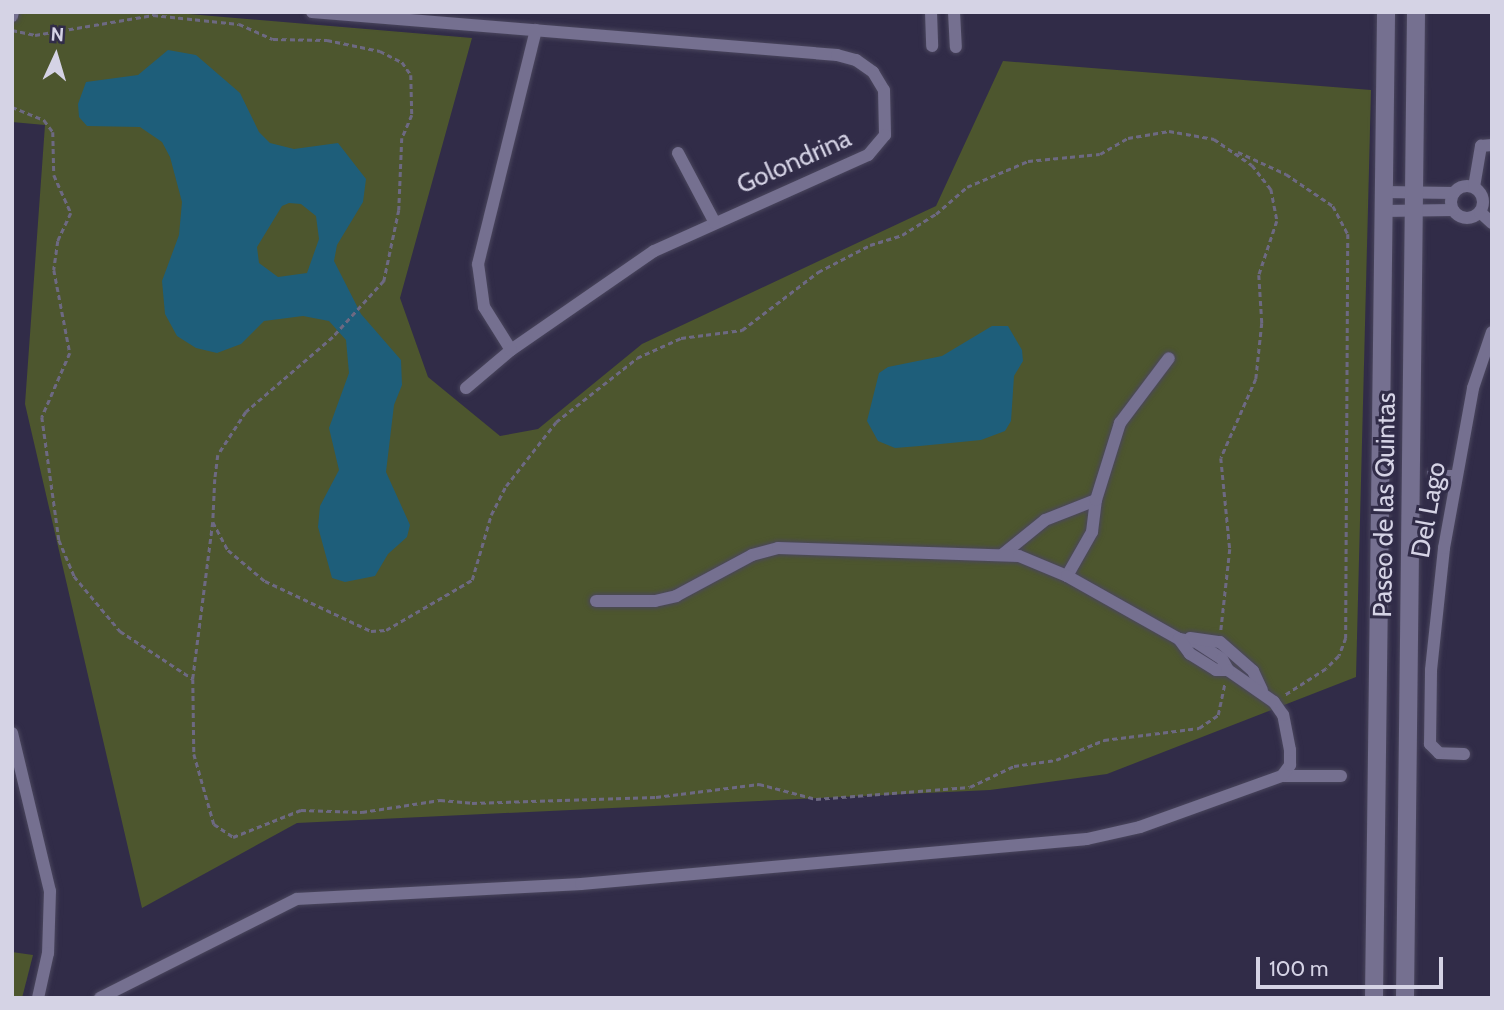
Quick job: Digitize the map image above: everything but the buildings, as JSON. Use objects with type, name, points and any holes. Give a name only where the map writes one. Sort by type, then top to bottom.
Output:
[{"type":"main road","name":"Paseo de las Quintas","points":[[1374,998],[1386,12]]},
{"type":"main road","name":"Paseo de las Quintas","points":[[1405,998],[1416,201],[1416,12]]},
{"type":"main road","points":[[1374,927],[1405,929]]},
{"type":"street","name":"Golondrina","points":[[312,12],[837,55],[856,60],[873,72],[884,90],[887,119],[885,135],[868,155],[654,251],[512,350],[466,388]]},
{"type":"street","points":[[931,12],[932,46]]},
{"type":"street","points":[[954,12],[956,47]]},
{"type":"street","points":[[512,350],[484,307],[478,264],[536,30]]},
{"type":"street","points":[[1416,201],[1453,210],[1469,218],[1480,212],[1483,198],[1474,187],[1481,146],[1492,145]]},
{"type":"street","points":[[678,153],[715,223]]},
{"type":"street","points":[[1383,202],[1416,201],[1454,193],[1463,187],[1474,187]]},
{"type":"street","points":[[1453,210],[1454,193]]},
{"type":"street","points":[[1480,212],[1492,223]]},
{"type":"street","name":"Del Lago","points":[[1464,754],[1439,753],[1430,744],[1436,603],[1473,388],[1492,332]]},
{"type":"street","points":[[1067,576],[1092,532],[1096,500],[1125,412],[1169,358]]},
{"type":"street","points":[[1002,555],[1045,520],[1096,500]]},
{"type":"street","points":[[596,601],[655,601],[676,596],[752,555],[778,548],[1002,555],[1031,559],[1067,576],[1179,639],[1199,659],[1216,670],[1228,670],[1262,690],[1283,715],[1290,765],[1282,776]]},
{"type":"street","points":[[1179,639],[1208,637],[1220,642],[1253,671],[1262,690]]},
{"type":"street","points":[[12,733],[51,901],[42,997]]},
{"type":"street","points":[[100,998],[297,899],[594,883],[1087,839],[1140,827],[1282,776],[1341,776]]},
{"type":"lane","points":[[1430,473],[1460,473]]},
{"type":"path","points":[[12,30],[36,35],[153,15],[239,24],[272,39],[327,40],[395,57],[411,75],[412,115],[402,138],[391,266],[370,301],[333,337],[246,412],[218,455],[213,522],[193,679],[198,776],[214,824],[233,837],[279,815],[301,810],[362,812],[440,800],[472,803],[656,797],[759,784],[816,799],[970,787],[1014,765],[1056,760],[1104,740],[1189,731],[1210,723],[1221,708],[1228,670]]},
{"type":"path","points":[[12,107],[44,120],[52,132],[54,176],[71,213],[58,241],[54,270],[71,353],[42,417],[59,540],[74,576],[120,631],[193,679]]},
{"type":"path","points":[[213,522],[228,550],[265,581],[356,627],[386,630],[472,580],[491,515],[506,486],[556,422],[637,358],[681,338],[742,330],[818,272],[870,245],[902,235],[936,214],[967,187],[1028,161],[1100,154],[1128,138],[1169,131],[1213,139],[1286,174],[1333,206],[1348,234],[1346,638],[1339,656],[1326,669],[1274,702]]},
{"type":"path","points":[[1220,642],[1230,549],[1221,458],[1256,379],[1262,323],[1259,275],[1276,221],[1271,189],[1235,150]]},
{"type":"green space","points":[[12,12],[165,12],[472,38],[400,298],[428,377],[500,436],[538,429],[642,344],[936,206],[1003,61],[1371,90],[1356,677],[1107,774],[990,790],[297,823],[142,908],[25,404],[45,125],[12,122]]},
{"type":"green space","points":[[12,952],[33,955],[22,998],[12,998]]},
{"type":"water","points":[[168,50],[196,55],[240,93],[259,132],[270,143],[294,149],[338,143],[366,179],[363,202],[337,245],[334,261],[361,314],[401,360],[402,385],[394,405],[386,472],[410,525],[407,537],[388,554],[375,576],[345,582],[332,578],[318,527],[320,506],[339,470],[329,428],[349,373],[346,340],[329,321],[303,316],[264,321],[241,344],[217,353],[196,348],[177,336],[165,314],[162,281],[179,235],[182,202],[170,157],[162,142],[140,127],[87,126],[79,117],[78,104],[86,82],[138,75]],"holes":[[[289,203],[301,204],[316,216],[319,239],[307,273],[278,277],[259,263],[257,247],[282,206]]]},
{"type":"water","points":[[992,326],[1008,326],[1022,350],[1023,361],[1014,376],[1011,421],[1005,431],[981,440],[895,448],[878,441],[867,421],[879,373],[888,367],[942,356]]}]
